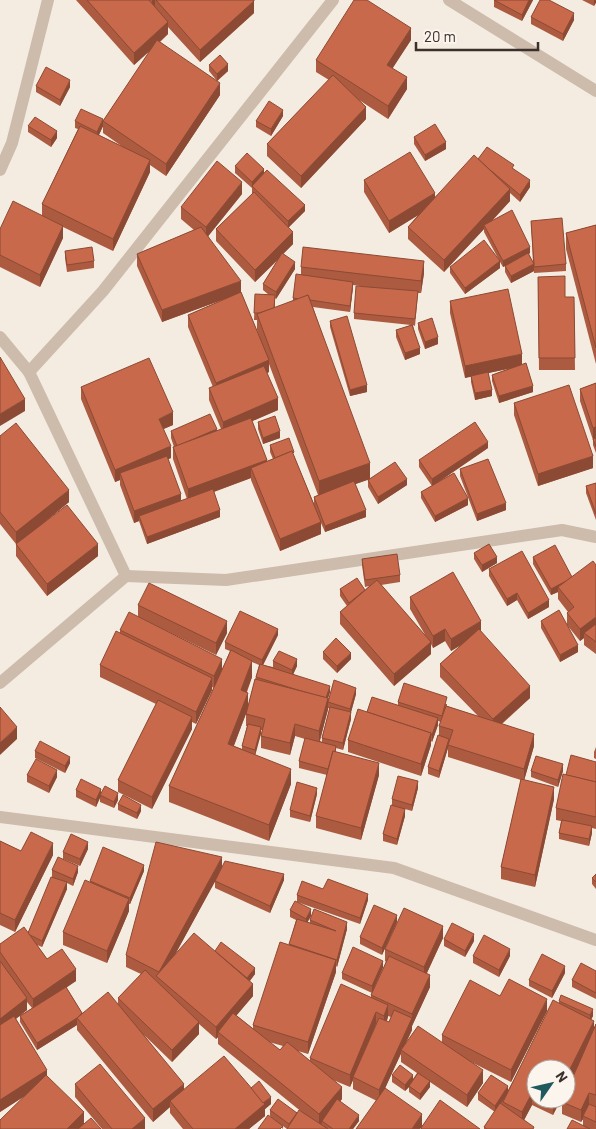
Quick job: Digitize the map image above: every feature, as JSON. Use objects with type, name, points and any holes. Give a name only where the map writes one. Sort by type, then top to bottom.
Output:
[{"type":"street","points":[[0,170],[12,142],[48,0]]},
{"type":"street","points":[[29,372],[103,291],[333,0]]},
{"type":"street","points":[[449,0],[596,92]]},
{"type":"street","points":[[0,337],[29,372],[126,576]]},
{"type":"street","points":[[0,682],[126,576],[226,580],[562,530],[596,537]]},
{"type":"street","points":[[0,816],[394,868],[596,940]]},
{"type":"building","points":[[87,0],[149,0],[168,22],[134,53]]},
{"type":"building","points":[[156,0],[254,0],[254,1],[200,50]]},
{"type":"building","points":[[354,0],[367,0],[411,28],[387,65],[407,77],[388,106],[316,60]]},
{"type":"building","points":[[494,0],[529,0],[522,15]]},
{"type":"building","points":[[540,0],[549,0],[574,13],[563,34],[531,17]]},
{"type":"building","points":[[157,40],[220,83],[166,164],[103,121]]},
{"type":"building","points":[[220,55],[228,64],[217,74],[209,65]]},
{"type":"building","points":[[46,67],[70,80],[60,100],[36,86]]},
{"type":"building","points":[[333,75],[366,107],[301,176],[267,144]]},
{"type":"building","points":[[269,101],[283,110],[271,129],[256,121]]},
{"type":"building","points":[[81,109],[103,119],[97,132],[75,121]]},
{"type":"building","points":[[35,117],[57,131],[51,140],[28,126]]},
{"type":"building","points":[[435,124],[446,142],[425,155],[414,137]]},
{"type":"building","points":[[80,126],[150,160],[113,239],[42,204]]},
{"type":"building","points":[[487,147],[514,165],[512,168],[530,180],[520,195],[478,159]]},
{"type":"building","points":[[410,152],[435,193],[389,221],[364,180]]},
{"type":"building","points":[[247,153],[264,169],[252,182],[235,166]]},
{"type":"building","points":[[474,155],[510,189],[444,260],[408,227]]},
{"type":"building","points":[[217,161],[242,182],[206,227],[181,207]]},
{"type":"building","points":[[267,170],[305,205],[288,221],[252,186]]},
{"type":"building","points":[[254,192],[293,232],[255,270],[216,229]]},
{"type":"building","points":[[13,201],[63,226],[40,275],[0,255],[0,229]]},
{"type":"building","points":[[512,210],[530,247],[503,261],[484,225]]},
{"type":"building","points":[[562,218],[566,264],[534,267],[531,221]]},
{"type":"building","points":[[596,225],[596,348],[566,233]]},
{"type":"building","points":[[201,227],[241,281],[162,310],[137,254]]},
{"type":"building","points":[[484,240],[500,261],[465,288],[450,267]]},
{"type":"building","points":[[92,247],[94,261],[67,265],[65,251]]},
{"type":"building","points":[[303,247],[424,261],[421,281],[301,267]]},
{"type":"building","points":[[282,253],[295,262],[276,292],[263,284]]},
{"type":"building","points":[[528,253],[534,264],[511,276],[505,266]]},
{"type":"building","points":[[296,274],[353,282],[350,306],[310,300],[308,295],[299,299],[293,298]]},
{"type":"building","points":[[565,276],[565,297],[574,297],[575,358],[539,358],[538,277]]},
{"type":"building","points":[[356,286],[418,291],[415,319],[354,313]]},
{"type":"building","points":[[508,289],[522,354],[465,366],[450,301]]},
{"type":"building","points":[[241,292],[269,360],[216,383],[188,315]]},
{"type":"building","points":[[255,294],[275,295],[274,308],[254,313]]},
{"type":"building","points":[[308,295],[370,463],[319,481],[257,314]]},
{"type":"building","points":[[347,316],[367,385],[350,390],[330,321]]},
{"type":"building","points":[[432,318],[438,337],[425,342],[418,323]]},
{"type":"building","points":[[412,325],[420,348],[405,353],[396,330]]},
{"type":"building","points":[[0,357],[25,399],[0,414]]},
{"type":"building","points":[[149,358],[173,412],[159,419],[171,446],[115,470],[81,387]]},
{"type":"building","points":[[526,363],[533,386],[499,396],[492,375]]},
{"type":"building","points":[[264,366],[278,398],[223,422],[209,388]]},
{"type":"building","points":[[488,372],[492,390],[475,393],[471,376]]},
{"type":"building","points":[[596,383],[596,427],[593,428],[580,389]]},
{"type":"building","points":[[569,385],[593,456],[538,474],[514,403]]},
{"type":"building","points":[[210,414],[217,429],[177,446],[171,431]]},
{"type":"building","points":[[275,416],[280,431],[263,438],[258,422]]},
{"type":"building","points":[[251,418],[267,460],[188,489],[173,447]]},
{"type":"building","points":[[475,422],[488,442],[432,479],[419,460]]},
{"type":"building","points":[[16,423],[69,490],[16,532],[0,512],[0,436]]},
{"type":"building","points":[[289,438],[294,452],[292,451],[275,458],[270,445]]},
{"type":"building","points":[[292,451],[321,522],[280,539],[251,468]]},
{"type":"building","points":[[167,456],[181,494],[134,511],[120,473]]},
{"type":"building","points":[[488,459],[506,503],[477,514],[460,469]]},
{"type":"building","points":[[395,462],[407,479],[378,497],[368,480]]},
{"type":"building","points":[[454,473],[468,498],[435,516],[421,492]]},
{"type":"building","points":[[354,481],[366,510],[325,526],[314,497]]},
{"type":"building","points":[[596,483],[596,514],[586,486]]},
{"type":"building","points":[[213,489],[220,510],[147,537],[139,516]]},
{"type":"building","points":[[67,505],[98,544],[47,584],[16,544]]},
{"type":"building","points":[[489,544],[497,557],[482,565],[474,553]]},
{"type":"building","points":[[555,545],[572,577],[551,589],[533,557]]},
{"type":"building","points":[[522,551],[549,600],[528,613],[517,593],[507,599],[489,569]]},
{"type":"building","points":[[397,554],[400,575],[365,580],[362,559]]},
{"type":"building","points":[[593,561],[596,565],[596,617],[580,629],[567,613],[574,607],[558,587]]},
{"type":"building","points":[[453,572],[481,621],[451,639],[445,629],[433,636],[410,597]]},
{"type":"building","points":[[357,578],[365,590],[349,603],[340,589]]},
{"type":"building","points":[[377,580],[431,642],[394,674],[340,612]]},
{"type":"building","points":[[149,583],[227,621],[216,643],[138,605]]},
{"type":"building","points":[[559,610],[578,645],[560,655],[541,621]]},
{"type":"building","points":[[240,611],[278,629],[262,660],[225,642]]},
{"type":"building","points":[[129,612],[222,659],[214,676],[120,630]]},
{"type":"building","points":[[596,624],[596,642],[584,633]]},
{"type":"building","points":[[479,629],[530,686],[493,719],[440,664]]},
{"type":"building","points":[[116,631],[212,678],[196,712],[100,665]]},
{"type":"building","points":[[336,638],[351,653],[337,666],[323,652]]},
{"type":"building","points":[[231,650],[252,661],[241,690],[248,693],[228,744],[291,769],[269,825],[169,786]]},
{"type":"building","points":[[279,651],[297,659],[292,670],[273,661]]},
{"type":"building","points":[[260,664],[330,686],[326,698],[256,677]]},
{"type":"building","points":[[255,679],[328,698],[319,731],[295,724],[290,743],[261,736],[265,719],[246,714]]},
{"type":"building","points":[[334,680],[356,688],[350,709],[328,702]]},
{"type":"building","points":[[404,683],[447,697],[442,716],[398,702]]},
{"type":"building","points":[[372,697],[438,718],[432,735],[431,733],[367,712]]},
{"type":"building","points":[[158,700],[192,717],[152,797],[118,780]]},
{"type":"building","points":[[446,706],[534,734],[524,769],[448,745],[453,730],[439,726]]},
{"type":"building","points":[[0,707],[17,727],[0,743]]},
{"type":"building","points":[[330,707],[351,712],[343,743],[322,738]]},
{"type":"building","points":[[358,709],[431,733],[421,764],[348,740]]},
{"type":"building","points":[[248,724],[261,727],[255,750],[242,746]]},
{"type":"building","points":[[438,735],[449,739],[439,771],[428,767]]},
{"type":"building","points":[[305,738],[336,746],[328,769],[299,761]]},
{"type":"building","points":[[40,741],[70,757],[65,766],[35,751]]},
{"type":"building","points":[[333,751],[379,763],[361,828],[316,816]]},
{"type":"building","points":[[571,755],[596,762],[596,782],[566,775]]},
{"type":"building","points":[[536,756],[563,764],[558,780],[531,771]]},
{"type":"building","points":[[36,759],[57,770],[49,786],[27,775]]},
{"type":"building","points":[[563,774],[596,782],[596,817],[556,808]]},
{"type":"building","points":[[398,776],[418,781],[412,805],[392,799]]},
{"type":"building","points":[[81,779],[101,789],[96,800],[76,790]]},
{"type":"building","points":[[521,779],[554,787],[535,875],[501,867]]},
{"type":"building","points":[[297,782],[317,788],[310,816],[290,810]]},
{"type":"building","points":[[105,786],[118,793],[114,802],[100,795]]},
{"type":"building","points":[[123,795],[141,805],[137,813],[118,804]]},
{"type":"building","points":[[391,805],[405,809],[397,839],[383,834]]},
{"type":"building","points":[[562,820],[592,826],[589,839],[559,833]]},
{"type":"building","points":[[31,832],[53,843],[15,920],[0,913],[0,841],[21,851]]},
{"type":"building","points":[[71,834],[88,842],[80,859],[63,852]]},
{"type":"building","points":[[156,842],[222,857],[159,972],[126,955]]},
{"type":"building","points":[[103,847],[144,865],[130,898],[90,881]]},
{"type":"building","points":[[58,857],[78,866],[73,879],[52,870]]},
{"type":"building","points":[[225,861],[284,874],[270,906],[215,881]]},
{"type":"building","points":[[596,874],[596,882],[592,878]]},
{"type":"building","points":[[51,877],[67,882],[42,941],[28,933]]},
{"type":"building","points":[[328,879],[368,894],[360,918],[297,895],[302,881],[323,889]]},
{"type":"building","points":[[85,880],[129,899],[107,951],[63,932]]},
{"type":"building","points":[[295,901],[311,909],[306,919],[290,910]]},
{"type":"building","points":[[374,905],[397,915],[382,948],[360,937]]},
{"type":"building","points":[[404,908],[443,926],[424,967],[385,949]]},
{"type":"building","points":[[314,909],[347,922],[337,960],[289,944],[297,919],[336,931],[310,920]]},
{"type":"building","points":[[452,923],[474,934],[465,951],[444,939]]},
{"type":"building","points":[[24,927],[47,959],[62,949],[76,969],[33,999],[0,952],[0,944]]},
{"type":"building","points":[[194,933],[253,984],[216,1027],[156,976]]},
{"type":"building","points":[[484,935],[510,949],[499,970],[473,956]]},
{"type":"building","points":[[221,942],[255,968],[247,978],[215,951]]},
{"type":"building","points":[[280,942],[336,960],[308,1042],[253,1025]]},
{"type":"building","points":[[353,947],[383,961],[372,986],[342,973]]},
{"type":"building","points":[[542,954],[565,966],[552,991],[529,980]]},
{"type":"building","points":[[389,956],[430,975],[412,1014],[371,995]]},
{"type":"building","points":[[0,961],[27,998],[0,1019]]},
{"type":"building","points":[[581,963],[596,971],[596,993],[572,980]]},
{"type":"building","points":[[145,970],[199,1022],[172,1050],[118,998]]},
{"type":"building","points":[[509,979],[547,999],[511,1070],[442,1035],[470,980],[500,996]]},
{"type":"building","points":[[341,984],[388,1005],[384,1016],[376,1012],[350,1075],[310,1058]]},
{"type":"building","points":[[66,987],[82,1013],[37,1043],[20,1016]]},
{"type":"building","points":[[108,992],[184,1084],[153,1109],[77,1018]]},
{"type":"building","points":[[561,995],[593,1009],[590,1015],[559,1001]]},
{"type":"building","points":[[553,1000],[594,1021],[575,1059],[526,1059],[526,1104],[522,1112],[503,1102]]},
{"type":"building","points":[[394,1010],[412,1018],[379,1090],[353,1077],[379,1018],[389,1022]]},
{"type":"building","points":[[233,1013],[280,1050],[287,1042],[342,1087],[319,1114],[218,1032]]},
{"type":"building","points":[[14,1016],[47,1070],[0,1100],[0,1025]]},
{"type":"building","points":[[596,1024],[596,1095],[589,1093],[581,1110],[576,1108],[576,1070]]},
{"type":"building","points":[[418,1026],[483,1070],[467,1095],[401,1050]]},
{"type":"building","points":[[224,1056],[265,1104],[235,1129],[193,1129],[170,1101]]},
{"type":"building","points":[[100,1064],[145,1118],[132,1129],[112,1129],[75,1084]]},
{"type":"building","points":[[400,1065],[413,1075],[405,1085],[392,1075]]},
{"type":"building","points":[[418,1073],[430,1081],[420,1094],[409,1086]]},
{"type":"building","points":[[46,1075],[84,1112],[67,1129],[0,1129],[0,1120]]},
{"type":"building","points":[[491,1075],[508,1086],[495,1106],[478,1093]]},
{"type":"building","points":[[259,1081],[271,1097],[263,1103],[251,1088]]},
{"type":"building","points":[[385,1088],[422,1114],[412,1129],[356,1129]]},
{"type":"building","points":[[278,1099],[297,1113],[289,1124],[270,1110]]},
{"type":"building","points":[[337,1099],[359,1115],[349,1129],[333,1129],[322,1121]]},
{"type":"building","points":[[440,1100],[480,1129],[422,1129]]},
{"type":"building","points":[[500,1103],[534,1127],[533,1129],[487,1129],[484,1127]]},
{"type":"building","points":[[589,1104],[596,1107],[596,1122],[583,1116]]},
{"type":"building","points":[[299,1110],[328,1129],[287,1129]]},
{"type":"building","points":[[268,1115],[283,1126],[280,1129],[258,1129]]},
{"type":"building","points":[[91,1118],[101,1129],[78,1129]]},
{"type":"building","points":[[572,1120],[590,1129],[567,1129]]}]
